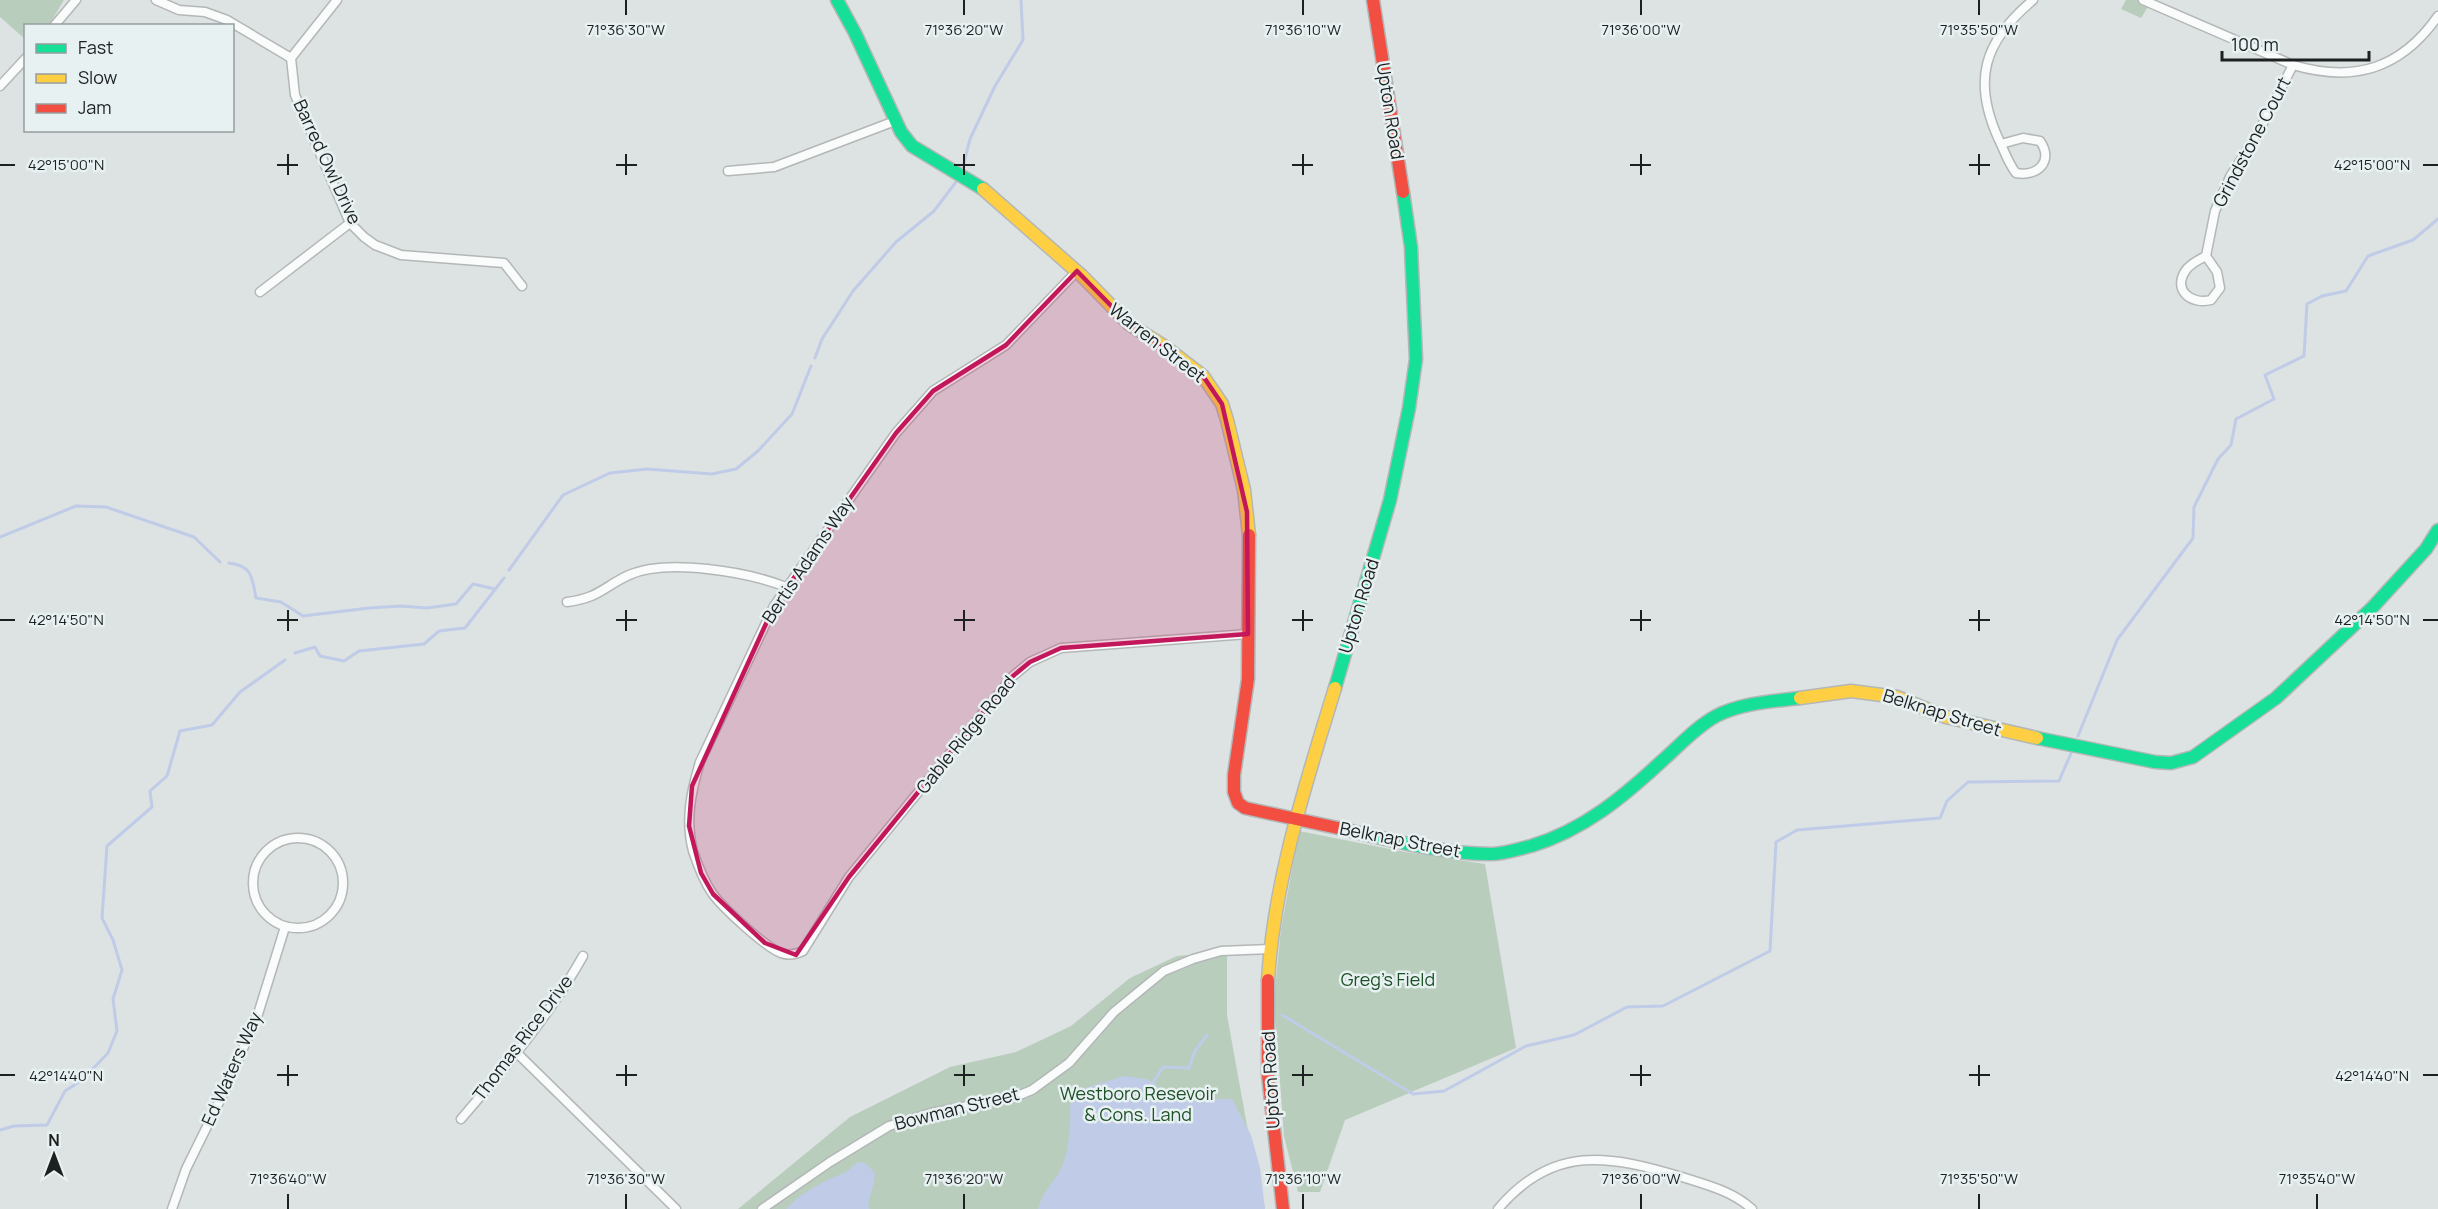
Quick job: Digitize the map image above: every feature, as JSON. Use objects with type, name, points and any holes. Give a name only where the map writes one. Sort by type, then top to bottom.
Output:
[{"type":"street","points":[[56,24],[75,0]]},
{"type":"street","points":[[156,0],[179,10],[205,12],[233,24]]},
{"type":"street","points":[[234,25],[291,58],[337,0]]},
{"type":"street","name":"Warren Street","points":[[837,0],[855,33],[895,121],[912,146],[991,194],[1077,271],[1129,324],[1203,375],[1222,404],[1247,512],[1248,679],[1234,775],[1234,792],[1238,803],[1245,808],[1295,819]]},
{"type":"street","name":"Upton Road","points":[[1283,1209],[1268,1075],[1270,949],[1295,819],[1360,608],[1390,500],[1416,359],[1416,309],[1411,247],[1373,0]]},
{"type":"street","points":[[2001,144],[2023,138],[2040,141],[2045,155],[2043,164],[2036,171],[2026,175],[2016,173],[2009,164],[1987,112],[1984,93],[1987,62],[2004,30],[2033,0]]},
{"type":"street","points":[[2142,0],[2293,65],[2316,72],[2341,74],[2378,67],[2403,53],[2423,38],[2438,16]]},
{"type":"street","name":"Barred Owl Drive","points":[[291,58],[296,95],[350,223],[364,237],[392,252],[504,263],[522,286]]},
{"type":"street","points":[[0,86],[24,59]]},
{"type":"street","name":"Grindstone Court","points":[[2206,256],[2215,211],[2230,177],[2269,113],[2293,65]]},
{"type":"street","points":[[728,171],[774,167],[895,121]]},
{"type":"street","points":[[260,292],[350,223]]},
{"type":"street","points":[[2206,256],[2217,272],[2220,288],[2211,300],[2201,302],[2192,300],[2186,295],[2182,288],[2182,279],[2193,263],[2206,256]]},
{"type":"street","name":"Bertis Adams Way","points":[[793,955],[780,953],[765,943],[713,894],[701,873],[693,850],[689,826],[692,786],[700,762],[761,629],[786,587],[896,433],[933,391],[1006,345],[1077,271]]},
{"type":"street","name":"Belknap Street","points":[[1295,819],[1432,849],[1464,853],[1492,854],[1537,846],[1571,832],[1621,799],[1698,728],[1716,716],[1731,710],[1762,704],[1851,691],[1897,697],[1946,717],[1995,730],[2155,762],[2180,761],[2193,757],[2228,734],[2284,690],[2371,609],[2426,549],[2438,530]]},
{"type":"street","points":[[567,602],[584,600],[599,594],[628,575],[654,567],[723,572],[764,578],[786,587]]},
{"type":"street","name":"Gable Ridge Road","points":[[793,955],[802,951],[849,877],[1013,676],[1029,662],[1061,648],[1248,634]]},
{"type":"street","points":[[301,838],[319,842],[338,859],[342,874],[341,896],[332,911],[318,924],[303,929],[285,927],[271,918],[258,903],[254,890],[257,866],[272,846],[282,842],[301,838]]},
{"type":"street","name":"Ed Waters Way","points":[[172,1209],[186,1170],[225,1090],[258,1014],[285,927]]},
{"type":"street","name":"Bowman Street","points":[[762,1209],[830,1162],[889,1126],[930,1113],[1015,1097],[1032,1089],[1069,1063],[1114,1012],[1164,971],[1221,951],[1270,949]]},
{"type":"street","name":"Thomas Rice Drive","points":[[461,1119],[566,986],[583,956]]},
{"type":"street","points":[[516,1052],[676,1209]]},
{"type":"street","points":[[1498,1209],[1519,1187],[1547,1170],[1579,1161],[1612,1159],[1634,1163],[1719,1188],[1739,1197],[1752,1209]]},
{"type":"street","points":[[1282,1196],[1288,1209]]},
{"type":"highlighted area","points":[[1077,271],[1129,324],[1203,376],[1222,404],[1247,512],[1248,634],[1061,648],[1030,662],[1013,676],[849,877],[796,955],[765,943],[713,894],[701,873],[689,826],[692,786],[774,606],[896,433],[933,391],[1006,345]]},
{"type":"green space","points":[[0,0],[64,0],[50,24],[24,24],[24,38],[0,17]]},
{"type":"green space","points":[[2126,0],[2152,0],[2141,18],[2121,9]]},
{"type":"green space","name":"Greg's Field","points":[[1299,831],[1405,852],[1485,864],[1516,1048],[1345,1120],[1320,1192],[1298,1192],[1284,1136],[1274,999],[1281,929]]},
{"type":"green space","name":"Westboro Resevoir & Cons. Land","points":[[1227,952],[1227,1015],[1265,1209],[738,1209],[850,1117],[950,1067],[1016,1052],[1071,1026],[1130,978],[1177,956]]},
{"type":"water","points":[[1124,1076],[1147,1079],[1161,1089],[1201,1099],[1232,1099],[1251,1135],[1260,1168],[1265,1209],[1038,1209],[1065,1158],[1070,1130],[1070,1104],[1085,1088]]},
{"type":"water","points":[[864,1162],[875,1173],[868,1206],[870,1209],[786,1209],[800,1196],[823,1182],[846,1172],[857,1163]]},
{"type":"waterway","points":[[963,167],[970,139],[995,86],[1023,40],[1021,0]]},
{"type":"waterway","points":[[815,358],[822,339],[853,291],[896,242],[934,211],[956,182]]},
{"type":"waterway","points":[[2078,736],[2117,640],[2193,538],[2194,507],[2218,459],[2231,445],[2236,419],[2274,399],[2265,375],[2304,356],[2307,304],[2322,296],[2346,291],[2368,256],[2413,240],[2438,219]]},
{"type":"waterway","points":[[509,570],[563,495],[610,473],[647,469],[712,474],[736,469],[758,451],[792,414],[811,366]]},
{"type":"waterway","points":[[0,537],[76,506],[106,507],[194,537],[220,562]]},
{"type":"waterway","points":[[229,563],[247,570],[252,579],[256,598],[281,602],[303,616],[369,608],[401,606],[427,608],[456,604],[473,584],[495,589]]},
{"type":"waterway","points":[[295,653],[315,647],[320,656],[344,661],[359,651],[424,644],[439,631],[465,628],[504,578]]},
{"type":"waterway","points":[[0,1130],[14,1126],[47,1125],[65,1091],[82,1080],[108,1053],[117,1031],[113,999],[122,970],[113,940],[102,918],[107,846],[152,807],[150,791],[167,776],[180,731],[212,725],[240,692],[285,660]]},
{"type":"waterway","points":[[1282,1015],[1413,1094],[1444,1091],[1526,1046],[1574,1035],[1627,1007],[1663,1006],[1770,951],[1776,842],[1797,830],[1940,818],[1947,801],[1968,782],[2059,781],[2072,751]]},
{"type":"waterway","points":[[1151,1086],[1163,1067],[1189,1068],[1195,1051],[1207,1035]]},
{"type":"traffic: fast","points":[[837,0],[901,132],[912,146],[983,189]]},
{"type":"traffic: fast","points":[[1335,688],[1390,500],[1409,408],[1416,359],[1411,247],[1403,192]]},
{"type":"traffic: fast","points":[[2037,738],[2155,762],[2171,763],[2193,757],[2276,698],[2371,609],[2426,549],[2438,530]]},
{"type":"traffic: fast","points":[[1338,828],[1414,845],[1472,853],[1501,853],[1531,846],[1568,831],[1602,811],[1633,787],[1695,731],[1716,716],[1746,705],[1800,698]]},
{"type":"traffic: slow","points":[[983,189],[1082,276],[1129,324],[1164,346],[1203,376],[1222,404],[1227,420],[1244,490],[1249,535]]},
{"type":"traffic: slow","points":[[1268,980],[1271,943],[1284,869],[1335,688]]},
{"type":"traffic: slow","points":[[1800,698],[1851,691],[1897,697],[1946,717],[2037,738]]},
{"type":"traffic: jam","points":[[1373,0],[1403,192]]},
{"type":"traffic: jam","points":[[1249,535],[1248,679],[1234,775],[1234,792],[1238,803],[1245,808],[1338,828]]},
{"type":"traffic: jam","points":[[1268,980],[1268,1075],[1283,1209]]}]
